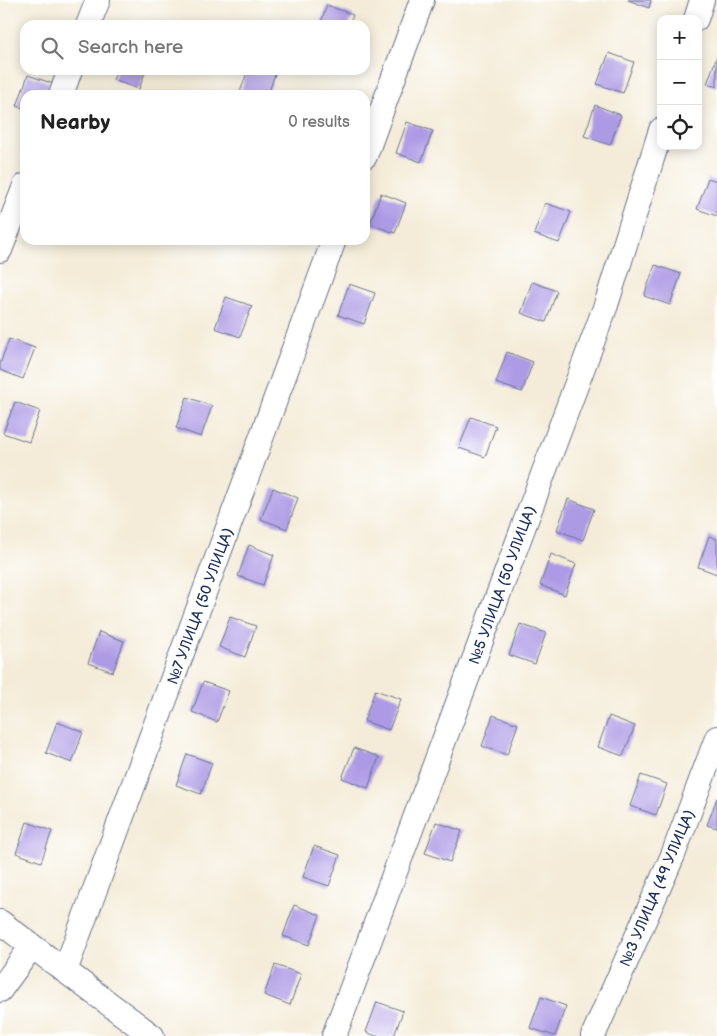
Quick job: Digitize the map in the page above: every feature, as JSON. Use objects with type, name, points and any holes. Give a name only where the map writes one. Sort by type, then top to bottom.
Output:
[{"type":"street","points":[[90,20],[98,0]]},
{"type":"street","points":[[370,142],[422,0]]},
{"type":"street","points":[[697,15],[702,0]]},
{"type":"street","points":[[63,90],[68,75]]},
{"type":"street","name":"№5 УЛИЦА (50 УЛИЦА)","points":[[334,1036],[606,305],[657,143]]},
{"type":"street","points":[[0,250],[20,199]]},
{"type":"street","name":"№7 УЛИЦА (50 УЛИЦА)","points":[[65,971],[332,245]]},
{"type":"street","name":"№3 УЛИЦА (49 УЛИЦА)","points":[[593,1036],[673,854],[717,738]]},
{"type":"street","points":[[0,922],[152,1036]]},
{"type":"street","points":[[0,990],[32,946]]},
{"type":"building","points":[[628,0],[651,0],[649,8]]},
{"type":"building","points":[[327,5],[353,15],[351,20],[322,20]]},
{"type":"building","points":[[609,53],[634,62],[623,93],[597,84]]},
{"type":"building","points":[[717,56],[717,87],[707,84]]},
{"type":"building","points":[[28,75],[54,84],[52,90],[23,90]]},
{"type":"building","points":[[115,75],[144,75],[139,89],[113,80]]},
{"type":"building","points":[[246,75],[275,75],[270,90],[241,90]]},
{"type":"building","points":[[595,105],[621,115],[610,145],[584,136]]},
{"type":"building","points":[[407,122],[433,131],[421,162],[396,153]]},
{"type":"building","points":[[708,178],[717,181],[717,216],[697,209]]},
{"type":"building","points":[[381,193],[406,203],[395,233],[370,224]]},
{"type":"building","points":[[545,203],[571,212],[559,243],[534,234]]},
{"type":"building","points":[[655,265],[681,274],[670,305],[644,296]]},
{"type":"building","points":[[532,282],[557,291],[546,322],[521,313]]},
{"type":"building","points":[[349,284],[375,293],[364,324],[338,315]]},
{"type":"building","points":[[226,297],[252,306],[240,337],[215,328]]},
{"type":"building","points":[[9,339],[35,348],[23,379],[0,370],[0,364]]},
{"type":"building","points":[[507,352],[533,362],[522,392],[496,383]]},
{"type":"building","points":[[187,397],[212,406],[201,437],[176,428]]},
{"type":"building","points":[[15,402],[40,411],[29,442],[3,433]]},
{"type":"building","points":[[471,417],[496,426],[485,457],[459,448]]},
{"type":"building","points":[[273,488],[298,498],[287,529],[261,519]]},
{"type":"building","points":[[568,499],[594,509],[583,540],[557,530]]},
{"type":"building","points":[[709,536],[717,539],[717,574],[698,567]]},
{"type":"building","points":[[249,545],[274,555],[263,585],[238,576]]},
{"type":"building","points":[[551,554],[576,564],[565,595],[540,585]]},
{"type":"building","points":[[230,617],[256,626],[245,657],[219,647]]},
{"type":"building","points":[[520,624],[546,633],[535,664],[509,655]]},
{"type":"building","points":[[99,632],[124,641],[113,672],[88,663]]},
{"type":"building","points":[[203,682],[229,691],[217,722],[192,712]]},
{"type":"building","points":[[375,690],[401,699],[389,730],[364,721]]},
{"type":"building","points":[[493,715],[518,724],[507,755],[482,746]]},
{"type":"building","points":[[609,716],[635,726],[623,756],[598,747]]},
{"type":"building","points":[[57,722],[83,732],[72,763],[46,753]]},
{"type":"building","points":[[354,748],[379,757],[368,788],[342,778]]},
{"type":"building","points":[[187,754],[212,763],[201,794],[176,785]]},
{"type":"building","points":[[641,775],[667,784],[656,815],[630,806]]},
{"type":"building","points":[[717,798],[717,828],[707,825]]},
{"type":"building","points":[[27,822],[52,831],[41,862],[16,853]]},
{"type":"building","points":[[436,822],[462,831],[450,862],[425,853]]},
{"type":"building","points":[[314,846],[340,855],[329,886],[303,877]]},
{"type":"building","points":[[294,905],[320,915],[309,945],[283,936]]},
{"type":"building","points":[[275,965],[301,974],[290,1005],[264,995]]},
{"type":"building","points":[[541,997],[566,1006],[555,1036],[530,1028]]},
{"type":"building","points":[[377,1002],[403,1011],[394,1036],[376,1036],[366,1032]]}]
